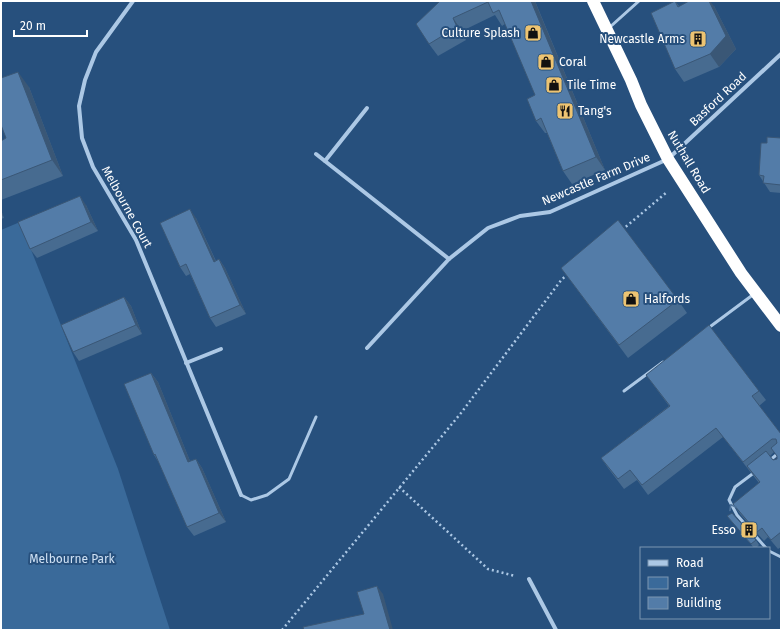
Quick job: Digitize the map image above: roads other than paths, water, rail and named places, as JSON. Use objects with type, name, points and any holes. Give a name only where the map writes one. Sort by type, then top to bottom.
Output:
[{"type":"highway","name":"Nuthall Road","points":[[593,1],[641,105],[668,159],[755,292],[781,326]]},
{"type":"street","name":"Melbourne Court","points":[[133,1],[96,52],[85,80],[79,106],[82,138],[93,167],[136,240],[241,495]]},
{"type":"street","name":"Basford Road","points":[[668,159],[781,54]]},
{"type":"street","points":[[325,161],[367,108]]},
{"type":"street","points":[[316,154],[449,259]]},
{"type":"street","name":"Newcastle Farm Drive","points":[[367,348],[449,259],[488,228],[520,216],[550,212],[668,159]]},
{"type":"street","points":[[186,363],[221,349]]},
{"type":"street","points":[[529,579],[556,630]]},
{"type":"lane","points":[[607,30],[639,1]]},
{"type":"lane","points":[[705,330],[755,292]]},
{"type":"lane","points":[[624,391],[668,358]]},
{"type":"lane","points":[[241,495],[251,500],[267,496],[289,479],[316,417]]},
{"type":"lane","points":[[765,464],[781,451]]},
{"type":"lane","points":[[774,457],[777,462]]},
{"type":"lane","points":[[761,468],[735,487],[729,500],[738,515],[765,547]]},
{"type":"lane","points":[[770,552],[781,557]]},
{"type":"place","name":"Culture Splash","points":[[533,33]]},
{"type":"place","name":"Newcastle Arms","points":[[698,39]]},
{"type":"place","name":"Coral","points":[[546,62]]},
{"type":"place","name":"Tile Time","points":[[554,85]]},
{"type":"place","name":"Tang's","points":[[565,111]]},
{"type":"place","name":"Halfords","points":[[631,299]]},
{"type":"place","name":"Esso","points":[[749,530]]},
{"type":"park label","name":"Melbourne Park","points":[[72,559]]}]
